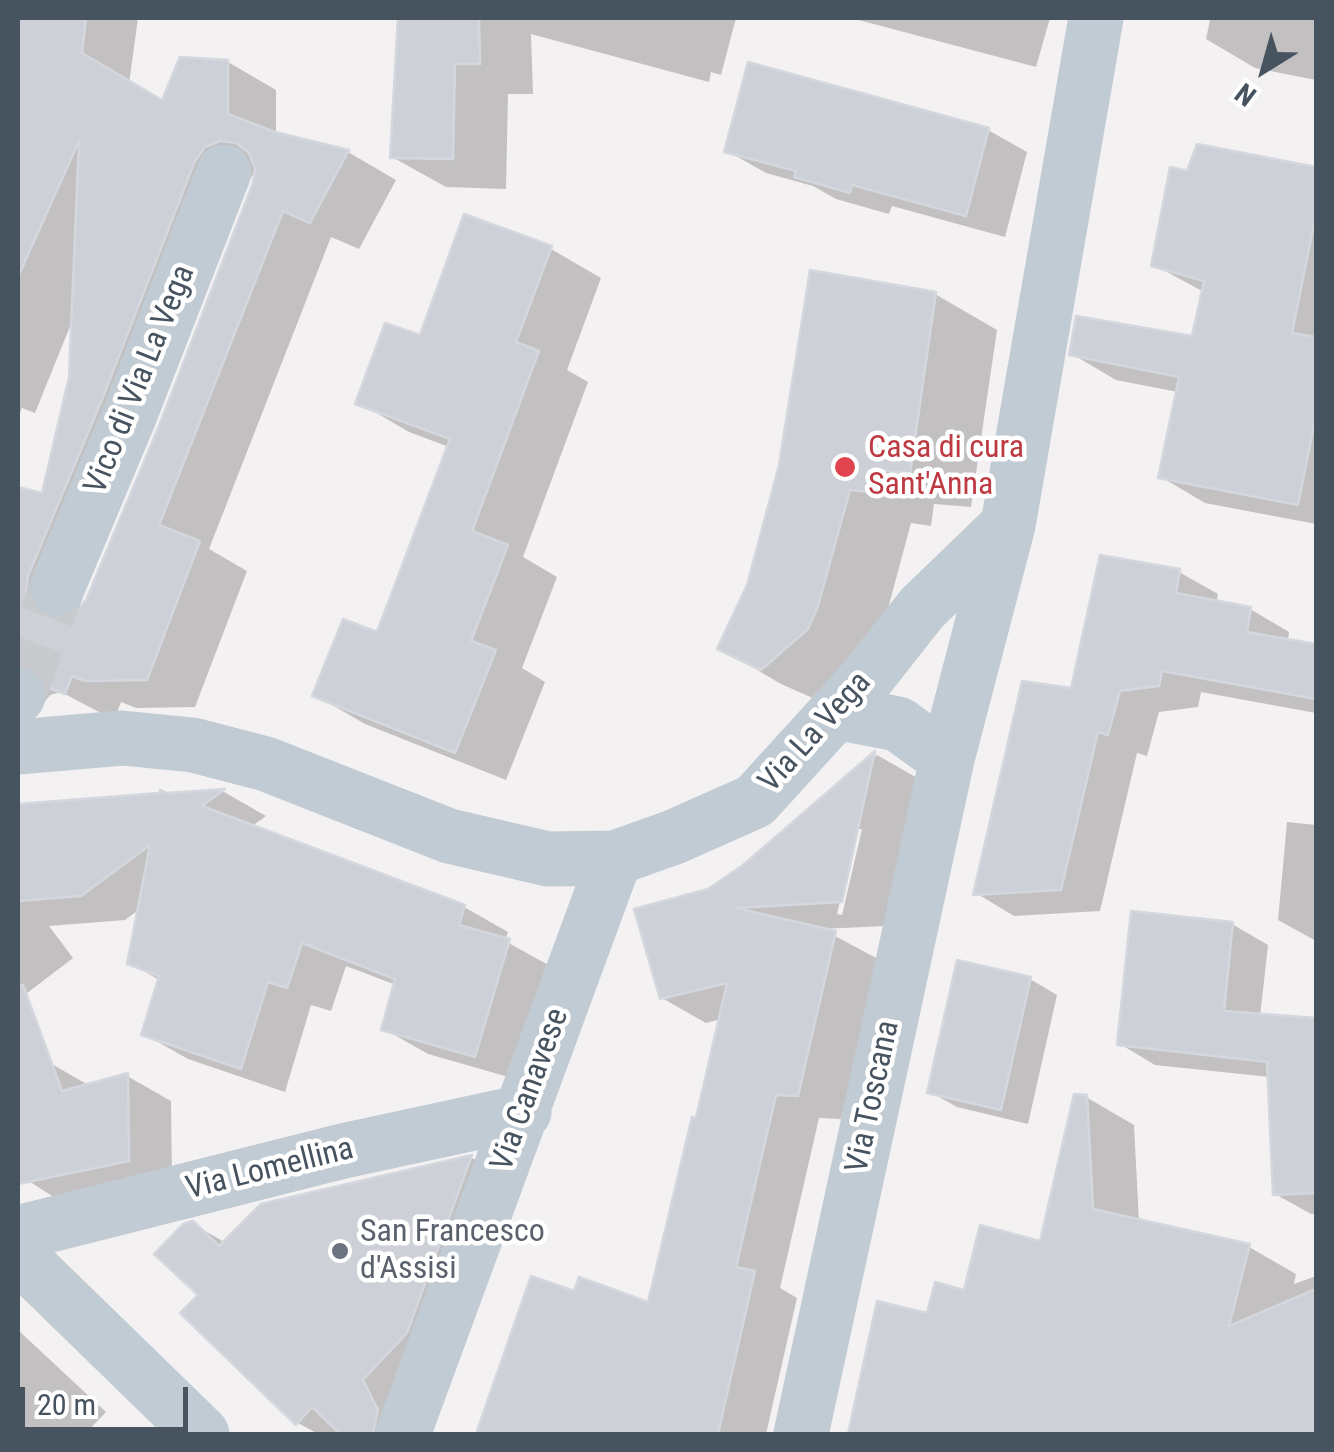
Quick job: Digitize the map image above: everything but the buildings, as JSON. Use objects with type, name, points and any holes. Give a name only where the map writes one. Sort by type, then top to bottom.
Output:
[{"type":"street","points":[[1008,525],[1096,18]]},
{"type":"street","name":"Vico di Via La Vega","points":[[57,588],[224,172]]},
{"type":"street","name":"Via La Vega","points":[[18,747],[122,738],[192,744],[266,764],[449,836],[548,859],[615,858],[674,838],[756,801],[922,608],[1008,525]]},
{"type":"street","name":"Via Toscana","points":[[801,1434],[947,759],[1008,525]]},
{"type":"street","points":[[835,712],[898,724],[947,759]]},
{"type":"street","name":"Via Canavese","points":[[403,1434],[615,858]]},
{"type":"street","name":"Via Lomellina","points":[[18,1233],[343,1150],[524,1112]]},
{"type":"street","points":[[18,1255],[202,1434]]},
{"type":"tunnel","points":[[18,695],[57,588]]},
{"type":"place","name":"Casa di cura Sant'Anna","points":[[845,467]]},
{"type":"place","name":"San Francesco d'Assisi","points":[[340,1251]]}]
